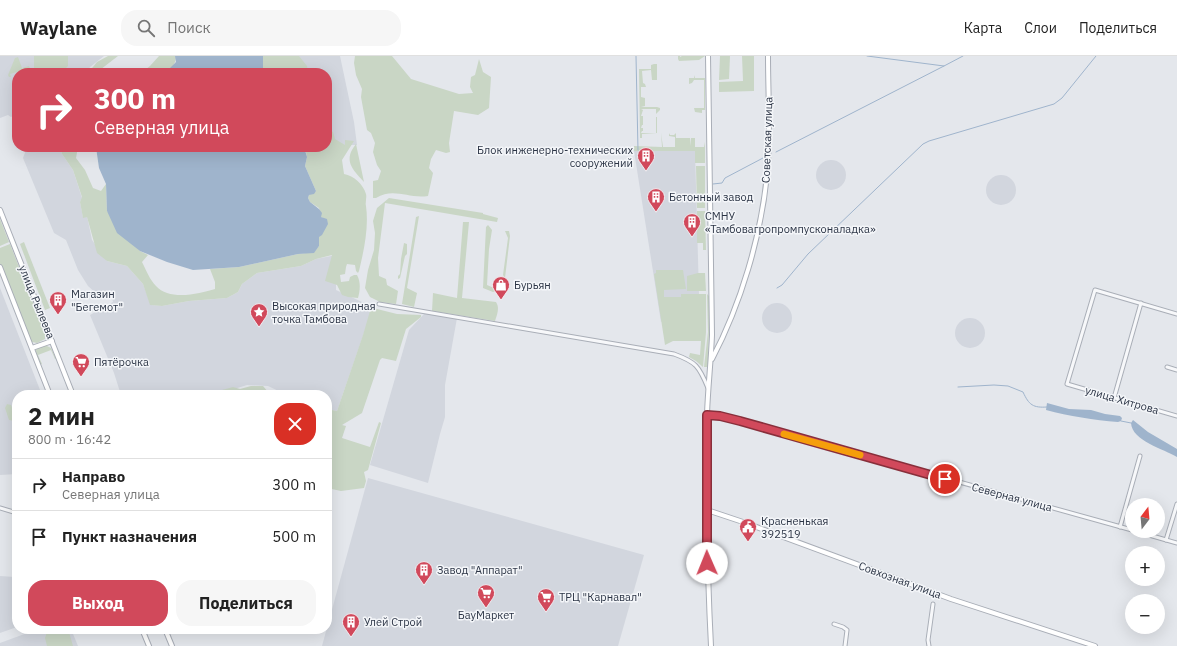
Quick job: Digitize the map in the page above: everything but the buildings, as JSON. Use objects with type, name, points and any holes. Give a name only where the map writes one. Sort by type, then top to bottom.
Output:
[{"type":"main road","points":[[708,56],[712,359],[708,388],[706,510],[711,646]]},
{"type":"main road","name":"Советская улица","points":[[712,359],[737,301],[762,214],[769,146],[768,56]]},
{"type":"main road","name":"улица Рылеева","points":[[0,210],[71,390]]},
{"type":"main road","name":"улица Рылеева","points":[[0,267],[48,390]]},
{"type":"main road","points":[[32,348],[52,341]]},
{"type":"main road","name":"Совхозная улица","points":[[706,510],[743,522],[951,599],[1095,646]]},
{"type":"main road","points":[[144,634],[149,646]]},
{"type":"main road","points":[[167,634],[172,646]]},
{"type":"street","name":"улица Хитрова","points":[[1141,303],[1095,290],[1067,384],[1177,416]]},
{"type":"street","points":[[1114,398],[1141,303],[1177,314]]},
{"type":"street","points":[[379,304],[674,354],[695,364],[702,372],[708,388]]},
{"type":"street","points":[[1167,367],[1177,370]]},
{"type":"street","name":"Северная улица","points":[[707,415],[720,416],[740,421],[1125,529]]},
{"type":"street","points":[[1120,527],[1140,456]]},
{"type":"street","points":[[1166,540],[1177,504]]},
{"type":"street","points":[[0,508],[12,511]]},
{"type":"street","name":"Северная улица","points":[[1159,538],[1177,543]]},
{"type":"street","points":[[929,646],[928,640],[933,604]]},
{"type":"street","points":[[834,624],[847,630],[845,646]]},
{"type":"shaded area","points":[[0,56],[104,56],[90,68],[12,68],[12,116],[8,115],[0,118]]},
{"type":"shaded area","points":[[298,56],[340,56],[354,122],[357,145],[337,145],[332,140],[332,68],[304,68]]},
{"type":"shaded area","points":[[634,151],[695,151],[699,294],[661,322]]},
{"type":"shaded area","points":[[25,152],[61,152],[73,170],[82,198],[80,202],[83,217],[87,216],[92,240],[107,261],[127,266],[143,284],[151,305],[162,306],[189,301],[227,298],[238,292],[242,284],[257,273],[301,266],[316,259],[336,255],[336,290],[373,307],[337,411],[332,410],[332,390],[276,390],[268,386],[247,385],[231,390],[119,390],[90,315],[113,302],[110,290],[98,295],[88,286],[78,270],[66,240],[54,233],[23,158]]},
{"type":"shaded area","points":[[831,160],[842,164],[846,175],[842,186],[831,190],[820,186],[816,175],[820,164]]},
{"type":"shaded area","points":[[1001,175],[1012,179],[1016,190],[1012,201],[1001,205],[990,201],[986,190],[990,179]]},
{"type":"shaded area","points":[[0,288],[40,390],[12,390],[12,474],[0,475]]},
{"type":"shaded area","points":[[777,303],[788,307],[792,318],[788,329],[777,333],[766,329],[762,318],[766,307]]},
{"type":"shaded area","points":[[425,313],[457,318],[445,385],[445,417],[428,483],[370,465],[409,330]]},
{"type":"shaded area","points":[[970,318],[981,322],[985,333],[981,344],[970,348],[959,344],[955,333],[959,322]]},
{"type":"shaded area","points":[[368,478],[644,555],[618,646],[322,646],[325,634],[332,634],[332,609]]},
{"type":"shaded area","points":[[0,576],[12,577],[12,629],[0,633]]},
{"type":"shaded area","points":[[24,634],[73,634],[78,646],[0,646],[0,643]]},
{"type":"green space","points":[[34,56],[68,56],[68,66],[66,68],[34,68]]},
{"type":"green space","points":[[108,56],[118,56],[102,68],[92,68],[97,62]]},
{"type":"green space","points":[[159,56],[176,56],[172,68],[147,68]]},
{"type":"green space","points":[[263,56],[299,56],[307,68],[263,68]]},
{"type":"green space","points":[[355,56],[392,56],[411,79],[459,94],[473,93],[470,87],[471,77],[475,75],[479,59],[483,72],[491,77],[489,108],[478,115],[454,111],[449,143],[450,152],[446,153],[436,150],[431,159],[429,168],[433,173],[428,196],[389,193],[373,198],[373,181],[378,180],[381,171],[377,165],[373,152],[375,143],[371,133],[367,130],[361,97],[362,89],[356,75],[354,63]]},
{"type":"green space","points":[[678,56],[705,56],[699,60],[679,61]]},
{"type":"green space","points":[[720,56],[730,56],[729,79],[719,80]]},
{"type":"green space","points":[[742,56],[754,56],[754,91],[719,92],[719,82],[743,81]]},
{"type":"green space","points":[[18,57],[22,68],[12,68],[12,73],[10,74],[11,77],[9,77],[8,75],[15,58]]},
{"type":"green space","points":[[657,64],[657,80],[652,80],[651,70],[642,71],[643,83],[646,87],[641,87],[641,97],[645,98],[645,106],[641,107],[657,107],[660,108],[660,110],[656,114],[656,109],[641,109],[643,110],[641,116],[643,116],[643,125],[641,128],[643,128],[643,131],[641,133],[656,133],[657,117],[657,133],[642,134],[642,138],[640,138],[639,69],[651,69],[651,65]]},
{"type":"green space","points":[[694,75],[695,78],[705,78],[705,110],[702,110],[702,113],[695,112],[694,108],[704,108],[704,80],[694,80],[689,84],[689,78],[694,78]]},
{"type":"green space","points":[[332,131],[335,139],[345,145],[345,140],[354,141],[342,160],[344,174],[358,181],[363,187],[366,194],[367,222],[364,247],[358,273],[355,265],[347,264],[345,274],[340,275],[341,282],[349,281],[350,277],[357,275],[360,286],[358,298],[342,295],[337,285],[325,281],[332,255],[316,259],[301,266],[257,273],[242,284],[238,292],[227,298],[189,301],[162,306],[150,305],[143,284],[127,266],[107,261],[97,253],[87,217],[83,218],[80,202],[82,197],[73,170],[61,152],[77,152],[76,158],[85,170],[93,188],[101,191],[106,184],[107,211],[140,251],[148,255],[142,262],[154,284],[168,294],[176,295],[201,293],[215,289],[215,282],[210,269],[239,267],[314,252],[319,246],[319,237],[323,218],[321,217],[319,208],[310,202],[308,198],[309,195],[316,191],[305,166],[307,157],[306,152],[332,152]]},
{"type":"green space","points":[[661,133],[663,147],[675,147],[675,137],[669,136],[669,133],[670,135],[674,135],[676,133],[676,138],[690,138],[690,146],[691,138],[695,138],[695,147],[704,147],[705,142],[705,163],[695,163],[695,151],[634,151],[634,146],[662,147]]},
{"type":"green space","points":[[356,144],[364,182],[356,173],[350,160],[350,155]]},
{"type":"green space","points":[[696,166],[705,166],[705,208],[697,208]]},
{"type":"green space","points":[[389,198],[483,213],[498,218],[497,222],[385,203],[378,258],[379,276],[386,279],[387,285],[398,291],[396,304],[380,302],[370,297],[365,288],[368,270],[374,250],[375,233],[373,221],[377,208]]},
{"type":"green space","points":[[697,211],[705,211],[706,250],[703,250],[703,243],[697,243]]},
{"type":"green space","points":[[419,216],[407,288],[417,293],[414,307],[402,304],[416,217]]},
{"type":"green space","points":[[0,219],[9,242],[0,246]]},
{"type":"green space","points":[[463,222],[469,222],[462,298],[496,302],[498,309],[495,321],[432,311],[433,293],[457,298]]},
{"type":"green space","points":[[488,225],[492,230],[489,249],[487,285],[494,288],[500,287],[502,281],[504,285],[502,289],[493,292],[483,288],[486,227]]},
{"type":"green space","points":[[505,231],[509,231],[510,236],[505,278],[503,275],[508,238]]},
{"type":"green space","points":[[24,242],[50,308],[45,310],[20,244]]},
{"type":"green space","points":[[404,243],[407,244],[407,254],[405,256],[400,278],[398,279],[400,274]]},
{"type":"green space","points":[[10,244],[45,333],[45,339],[37,343],[32,342],[29,339],[0,264],[0,248]]},
{"type":"green space","points":[[656,270],[683,270],[686,289],[664,290],[664,297],[681,297],[681,294],[706,294],[706,332],[703,367],[689,357],[690,353],[700,355],[701,341],[673,341],[665,345],[654,274],[656,273]]},
{"type":"green space","points":[[705,273],[706,291],[687,291],[687,276]]},
{"type":"green space","points":[[707,294],[710,297],[708,364],[707,367],[704,367],[708,332]]},
{"type":"green space","points":[[373,308],[397,314],[421,315],[421,317],[406,329],[396,361],[382,358],[380,360],[362,413],[342,425],[346,426],[342,438],[370,447],[379,422],[381,423],[368,470],[364,472],[366,481],[364,488],[341,491],[332,489],[332,410],[337,411],[370,311]]},
{"type":"green space","points":[[45,345],[51,348],[56,359],[51,350],[38,355],[42,364],[40,365],[35,352],[37,348]]},
{"type":"green space","points":[[251,386],[263,386],[266,390],[222,390],[233,387],[240,389]]},
{"type":"green space","points":[[7,404],[11,405],[12,421],[9,420],[5,408]]},
{"type":"green space","points":[[46,634],[70,634],[73,646],[47,646],[45,638]]},
{"type":"water","points":[[175,56],[263,56],[263,68],[170,68],[176,62]]},
{"type":"water","points":[[97,152],[306,152],[307,157],[305,166],[316,191],[314,194],[309,195],[308,198],[310,202],[322,213],[321,217],[327,219],[328,224],[322,235],[319,237],[319,246],[314,253],[298,254],[239,267],[193,270],[167,262],[140,251],[117,233],[107,211],[106,184],[99,168]]},
{"type":"water","points":[[1047,403],[1069,409],[1091,410],[1120,416],[1122,418],[1121,421],[1118,422],[1064,414],[1046,410]]},
{"type":"water","points":[[1133,420],[1148,432],[1177,449],[1177,457],[1150,444],[1137,435],[1131,423]]},
{"type":"waterway","points":[[636,56],[638,150]]},
{"type":"waterway","points":[[867,56],[944,66],[963,56]]},
{"type":"waterway","points":[[777,288],[782,285],[808,254],[923,144],[1054,104],[1062,98],[1096,56]]},
{"type":"waterway","points":[[776,152],[944,66]]},
{"type":"waterway","points":[[713,184],[722,183],[725,178],[763,158]]},
{"type":"waterway","points":[[958,387],[994,385],[1008,386],[1023,392],[1027,400],[1032,405],[1047,407]]},
{"type":"waterway","points":[[1121,421],[1131,423]]},
{"type":"slow traffic","points":[[784,434],[860,455]]},
{"type":"place","name":"Блок инженерно-технических сооружений","points":[[646,171]]},
{"type":"place","name":"Бетонный завод","points":[[656,212]]},
{"type":"place","name":"СМНУ «Тамбовагропромпусконаладка»","points":[[692,237]]},
{"type":"place","name":"Бурьян","points":[[501,300]]},
{"type":"place","name":"Магазин \"Бегемот\"","points":[[58,315]]},
{"type":"place","name":"Высокая природная точка Тамбова","points":[[259,327]]},
{"type":"place","name":"Пятёрочка","points":[[81,377]]},
{"type":"place","name":"Красненькая 392519","points":[[748,542]]},
{"type":"place","name":"Завод \"Аппарат\"","points":[[424,585]]},
{"type":"place","name":"БауМаркет","points":[[486,608]]},
{"type":"place","name":"ТРЦ \"Карнавал\"","points":[[546,612]]},
{"type":"place","name":"Улей Строй","points":[[351,637]]},
{"type":"route","points":[[707,563],[707,415],[720,416],[740,421],[945,479]]}]
